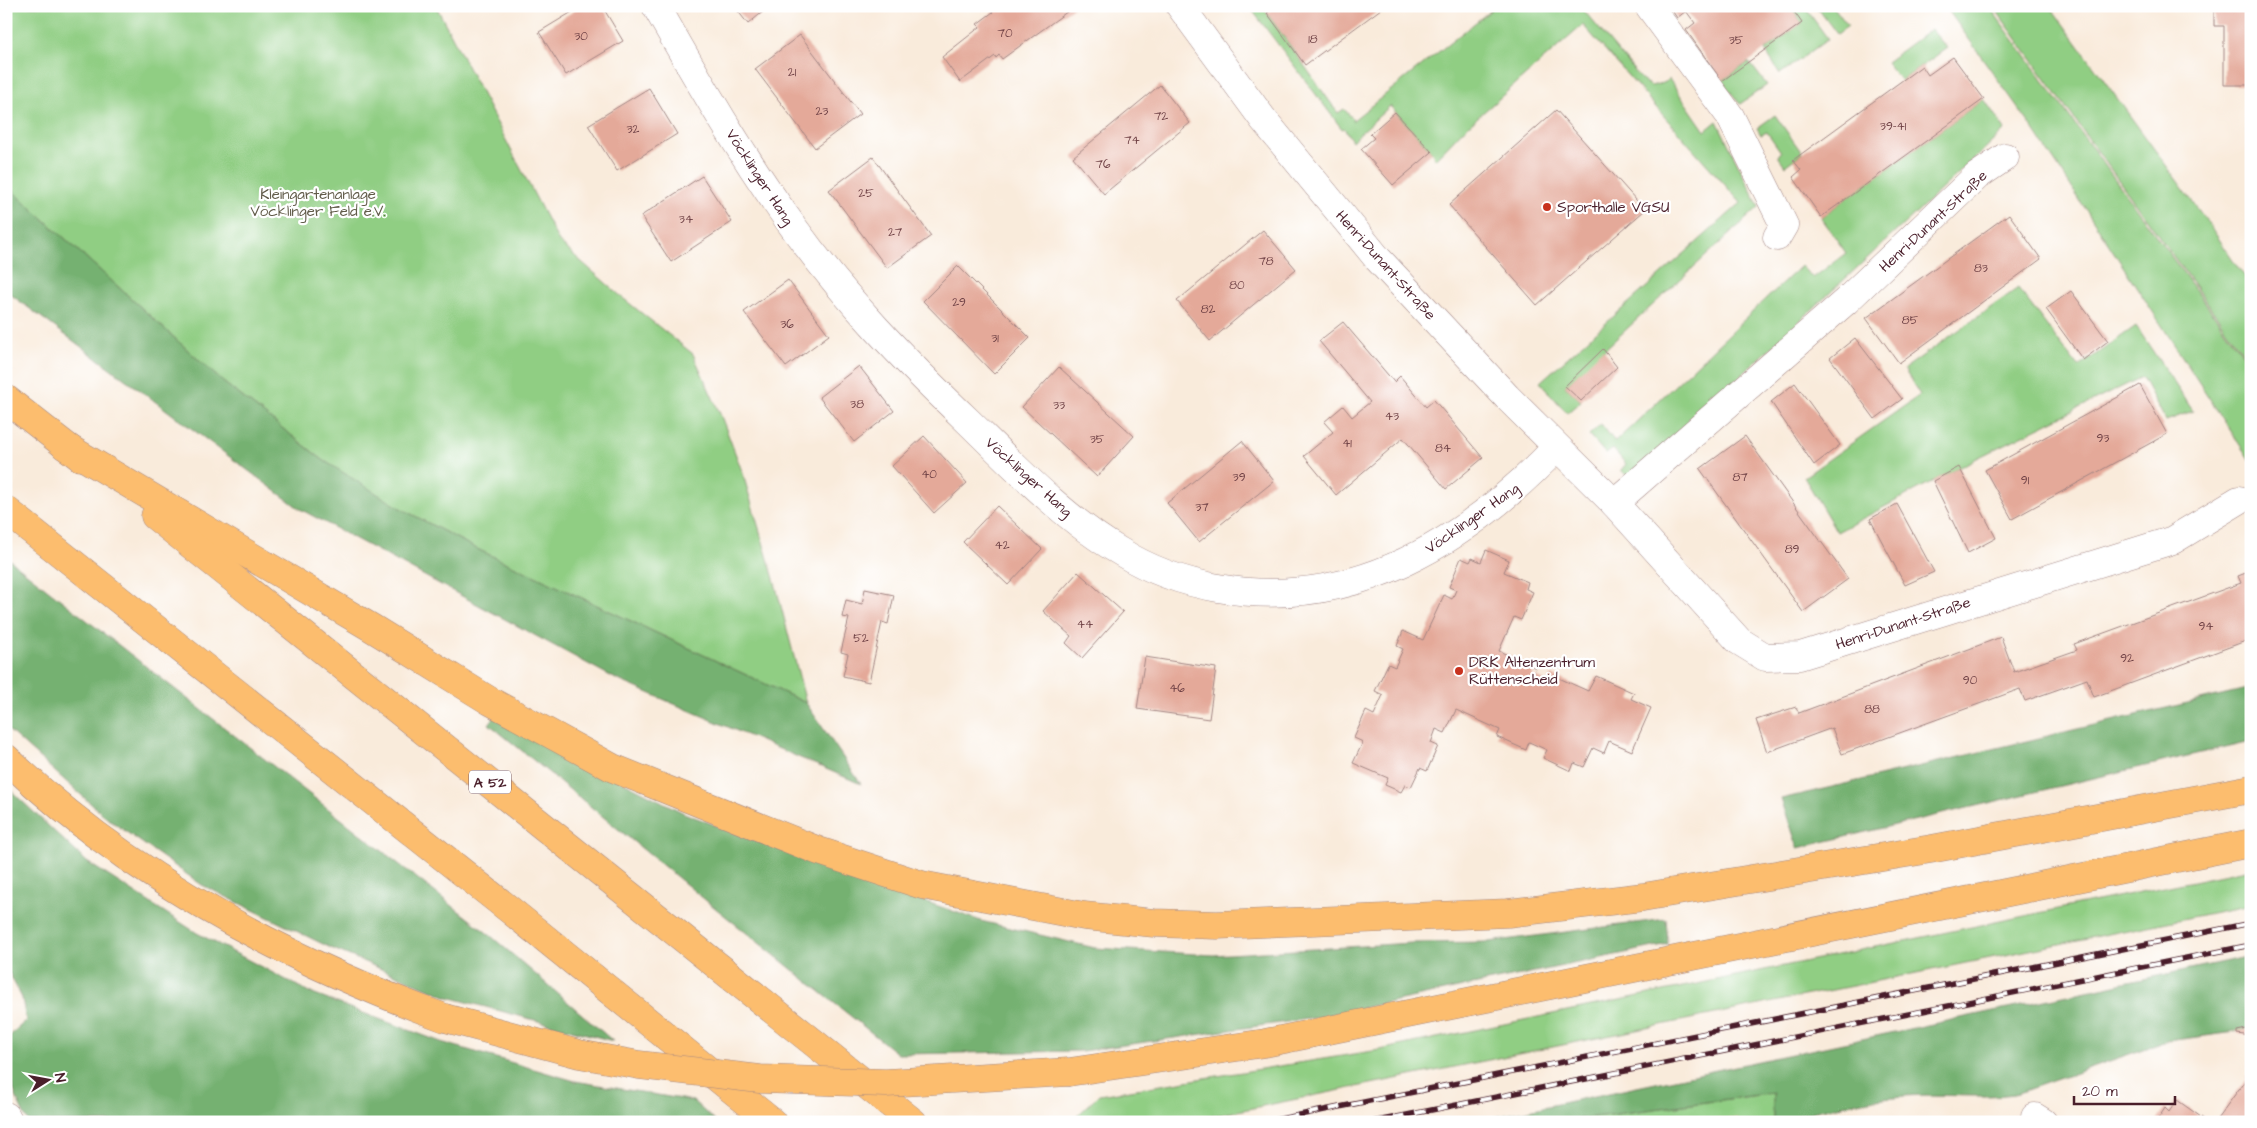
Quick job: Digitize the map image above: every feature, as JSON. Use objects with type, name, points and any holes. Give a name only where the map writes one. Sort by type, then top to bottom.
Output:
[{"type":"highway","name":"A 52","points":[[6,399],[257,596],[913,1122]]},
{"type":"highway","points":[[65,446],[372,628],[490,702],[613,768],[818,851],[922,885],[1084,916],[1154,923],[1217,925],[1508,913],[1643,897],[1912,852],[2251,789]]},
{"type":"highway","points":[[6,510],[502,903],[772,1122]]},
{"type":"highway","points":[[6,758],[55,802],[101,839],[196,903],[324,970],[378,994],[445,1018],[579,1054],[639,1065],[760,1079],[886,1083],[1069,1072],[1265,1043],[2251,843]]},
{"type":"street","name":"Vöcklinger Hang","points":[[656,6],[689,64],[793,228],[876,329],[920,375],[1040,489],[1103,541],[1143,564],[1191,582],[1247,592],[1296,593],[1364,579],[1396,567],[1456,533],[1525,480],[1556,448]]},
{"type":"street","name":"Henri-Dunant-Straße","points":[[1180,6],[1263,119],[1378,259],[1556,448],[1614,503],[1739,641],[1765,657],[1800,656],[2173,540],[2239,500]]},
{"type":"street","points":[[1649,6],[1730,116],[1784,225],[1777,237]]},
{"type":"street","name":"Henri-Dunant-Straße","points":[[1614,503],[1839,308],[1977,176],[2005,158]]},
{"type":"street","points":[[6,1116],[9,1122]]},
{"type":"green space","name":"Kleingartenanlage Vöcklinger Feld e.V.","points":[[6,6],[436,6],[559,242],[624,299],[693,354],[721,416],[742,471],[774,579],[806,703],[475,548],[400,508],[323,460],[223,382],[6,185]]},
{"type":"green space","points":[[1249,6],[1262,6],[1338,113],[1344,109],[1353,119],[1352,121],[1496,6],[1580,6],[1643,81],[1651,86],[1663,83],[1669,79],[1705,131],[1717,121],[1759,207],[1565,386],[1581,401],[1567,413],[1540,382],[1741,203],[1583,25],[1462,131],[1435,159],[1432,152],[1390,106],[1352,141],[1344,128],[1342,129]]},
{"type":"green space","points":[[1790,6],[1804,6],[1828,39],[1780,74],[1765,50],[1802,23]]},
{"type":"green space","points":[[1816,6],[1833,6],[1848,26],[1837,34]]},
{"type":"green space","points":[[1945,6],[1989,6],[2251,366],[2251,462],[2032,127]]},
{"type":"green space","points":[[1993,6],[2050,6],[2208,223],[2251,286],[2251,364]]},
{"type":"green space","points":[[1931,29],[1947,48],[1901,81],[1886,62]]},
{"type":"green space","points":[[1749,62],[1767,85],[1740,104],[1722,81]]},
{"type":"green space","points":[[1984,99],[2005,130],[1630,479],[1621,470],[1626,464],[1613,449],[1606,454],[1589,435],[1601,424],[1615,442],[1801,266],[1813,278],[1846,253],[1821,217]]},
{"type":"green space","points":[[1775,115],[1802,153],[1785,166],[1778,156],[1781,152],[1767,132],[1761,135],[1757,128]]},
{"type":"green space","points":[[6,185],[223,382],[323,460],[400,508],[475,548],[806,703],[861,784],[616,679],[300,509],[6,291]]},
{"type":"green space","points":[[2018,288],[2078,367],[2136,326],[2193,411],[2166,421],[2142,377],[1975,459],[1837,532],[1804,477],[1920,395],[1904,369]]},
{"type":"green space","points":[[6,557],[491,936],[613,1041],[448,997],[331,948],[202,885],[108,819],[6,728]]},
{"type":"green space","points":[[2251,688],[2251,741],[1798,848],[1781,799]]},
{"type":"green space","points":[[495,716],[684,813],[793,855],[981,921],[1095,948],[1213,955],[1411,943],[1489,942],[1666,919],[1668,944],[1315,1018],[1082,1051],[898,1054],[489,724]]},
{"type":"green space","points":[[6,786],[87,862],[197,933],[315,995],[441,1042],[575,1081],[693,1101],[716,1122],[29,1122],[20,1106],[12,1084],[5,1052],[9,1037],[26,1021],[22,998],[8,971],[6,962]]},
{"type":"green space","points":[[2251,869],[2251,905],[1184,1122],[1071,1122],[1099,1095],[1379,1050]]},
{"type":"green space","points":[[2251,956],[2251,1030],[2167,1041],[2015,1094],[1987,1096],[1918,1095],[1887,1098],[1838,1106],[1773,1122],[1773,1093],[1557,1122],[1473,1122]]},
{"type":"green space","points":[[1774,1093],[1773,1122],[1556,1122]]},
{"type":"building","points":[[582,6],[602,6],[623,41],[566,75],[539,32]]},
{"type":"building","points":[[734,6],[770,6],[748,24]]},
{"type":"building","points":[[991,6],[1075,6],[1002,59],[999,55],[996,58],[995,56],[960,82],[942,57],[980,27],[977,24],[993,12],[989,8]]},
{"type":"building","points":[[1277,6],[1385,6],[1305,65],[1267,13]]},
{"type":"building","points":[[1669,6],[1790,6],[1802,23],[1722,81],[1686,30],[1695,23],[1686,11],[1677,18]]},
{"type":"building","points":[[2214,6],[2251,6],[2251,85],[2224,85],[2224,26],[2214,26]]},
{"type":"building","points":[[800,35],[860,114],[815,148],[755,69]]},
{"type":"building","points":[[1953,57],[1984,99],[1821,217],[1793,177],[1801,170],[1793,160],[1922,66],[1928,75]]},
{"type":"building","points":[[1160,85],[1190,123],[1104,194],[1073,157]]},
{"type":"building","points":[[649,88],[677,134],[617,171],[588,125]]},
{"type":"building","name":"Sporthalle VGSU","points":[[1556,110],[1645,210],[1537,305],[1449,205]]},
{"type":"building","points":[[1395,112],[1432,152],[1393,185],[1361,149],[1374,138],[1370,134]]},
{"type":"building","points":[[873,157],[931,236],[887,268],[829,190]]},
{"type":"building","points":[[702,176],[732,222],[671,262],[641,216]]},
{"type":"building","points":[[2009,214],[2041,259],[1899,363],[1866,318]]},
{"type":"building","points":[[1263,230],[1296,269],[1210,341],[1177,301]]},
{"type":"building","points":[[958,266],[1030,338],[994,374],[923,301]]},
{"type":"building","points":[[788,280],[829,335],[786,367],[744,312]]},
{"type":"building","points":[[2071,291],[2108,341],[2083,360],[2046,309]]},
{"type":"building","points":[[1343,322],[1394,382],[1400,376],[1426,407],[1434,400],[1483,458],[1446,489],[1403,438],[1336,495],[1304,456],[1333,432],[1324,422],[1343,406],[1352,417],[1370,402],[1319,341]]},
{"type":"building","points":[[1855,338],[1902,399],[1875,419],[1830,358]]},
{"type":"building","points":[[1603,349],[1617,367],[1581,401],[1565,386]]},
{"type":"building","points":[[859,366],[894,411],[854,442],[819,397]]},
{"type":"building","points":[[1059,367],[1134,436],[1097,477],[1022,407]]},
{"type":"building","points":[[1795,383],[1840,445],[1814,465],[1771,402]]},
{"type":"building","points":[[2140,385],[2167,434],[2012,519],[1985,470]]},
{"type":"building","points":[[924,436],[967,483],[934,513],[892,466]]},
{"type":"building","points":[[1745,436],[1848,579],[1803,612],[1700,469]]},
{"type":"building","points":[[1242,441],[1274,481],[1199,542],[1167,503]]},
{"type":"building","points":[[1959,467],[1996,538],[1968,553],[1933,481]]},
{"type":"building","points":[[1897,504],[1934,572],[1905,585],[1870,519]]},
{"type":"building","points":[[997,506],[1042,549],[1008,585],[963,542]]},
{"type":"building","name":"DRK Altenzentrum Rüttenscheid","points":[[1486,550],[1509,560],[1504,572],[1528,582],[1526,589],[1533,592],[1521,620],[1514,617],[1499,651],[1536,668],[1532,675],[1548,683],[1552,675],[1588,691],[1596,676],[1634,693],[1631,699],[1651,708],[1632,751],[1609,741],[1604,753],[1593,748],[1584,767],[1574,763],[1571,771],[1543,758],[1547,750],[1529,742],[1526,750],[1497,737],[1500,730],[1456,710],[1445,733],[1436,729],[1431,743],[1438,746],[1427,771],[1420,768],[1411,787],[1405,785],[1401,792],[1385,785],[1388,778],[1353,763],[1363,742],[1354,738],[1366,711],[1374,715],[1383,695],[1375,691],[1388,664],[1395,667],[1403,649],[1397,646],[1403,631],[1423,640],[1444,595],[1452,599],[1456,590],[1449,587],[1461,558],[1470,562],[1472,558],[1481,562]]},
{"type":"building","points":[[2251,571],[2251,606],[2249,607],[2251,613],[2251,639],[2094,697],[2087,679],[2025,701],[2020,689],[1842,754],[1832,728],[1767,752],[1756,720],[1796,707],[1799,713],[2001,637],[2014,672],[2077,650],[2074,644],[2241,583],[2238,576]]},
{"type":"building","points":[[1078,572],[1123,612],[1082,658],[1066,643],[1071,636],[1043,611]]},
{"type":"building","points":[[865,589],[894,595],[888,624],[882,622],[869,682],[843,676],[848,654],[841,652],[849,618],[842,617],[846,600],[862,604]]},
{"type":"building","points":[[1145,657],[1216,668],[1209,719],[1137,709]]},
{"type":"building","points":[[2251,1028],[2251,1036],[2237,1034],[2237,1031]]},
{"type":"building","points":[[2251,1070],[2251,1122],[2215,1122],[2247,1078]]},
{"type":"building","points":[[2177,1100],[2208,1122],[2156,1122],[2165,1108],[2169,1112]]},
{"type":"building","points":[[1716,1118],[1737,1119],[1737,1122],[1716,1122]]},
{"type":"railway","points":[[1265,1122],[2251,923]]},
{"type":"railway","points":[[1372,1122],[2251,945]]},
{"type":"place","name":"Sporthalle VGSU","points":[[1547,207]]},
{"type":"place","name":"DRK Altenzentrum Rüttenscheid","points":[[1459,671]]}]
